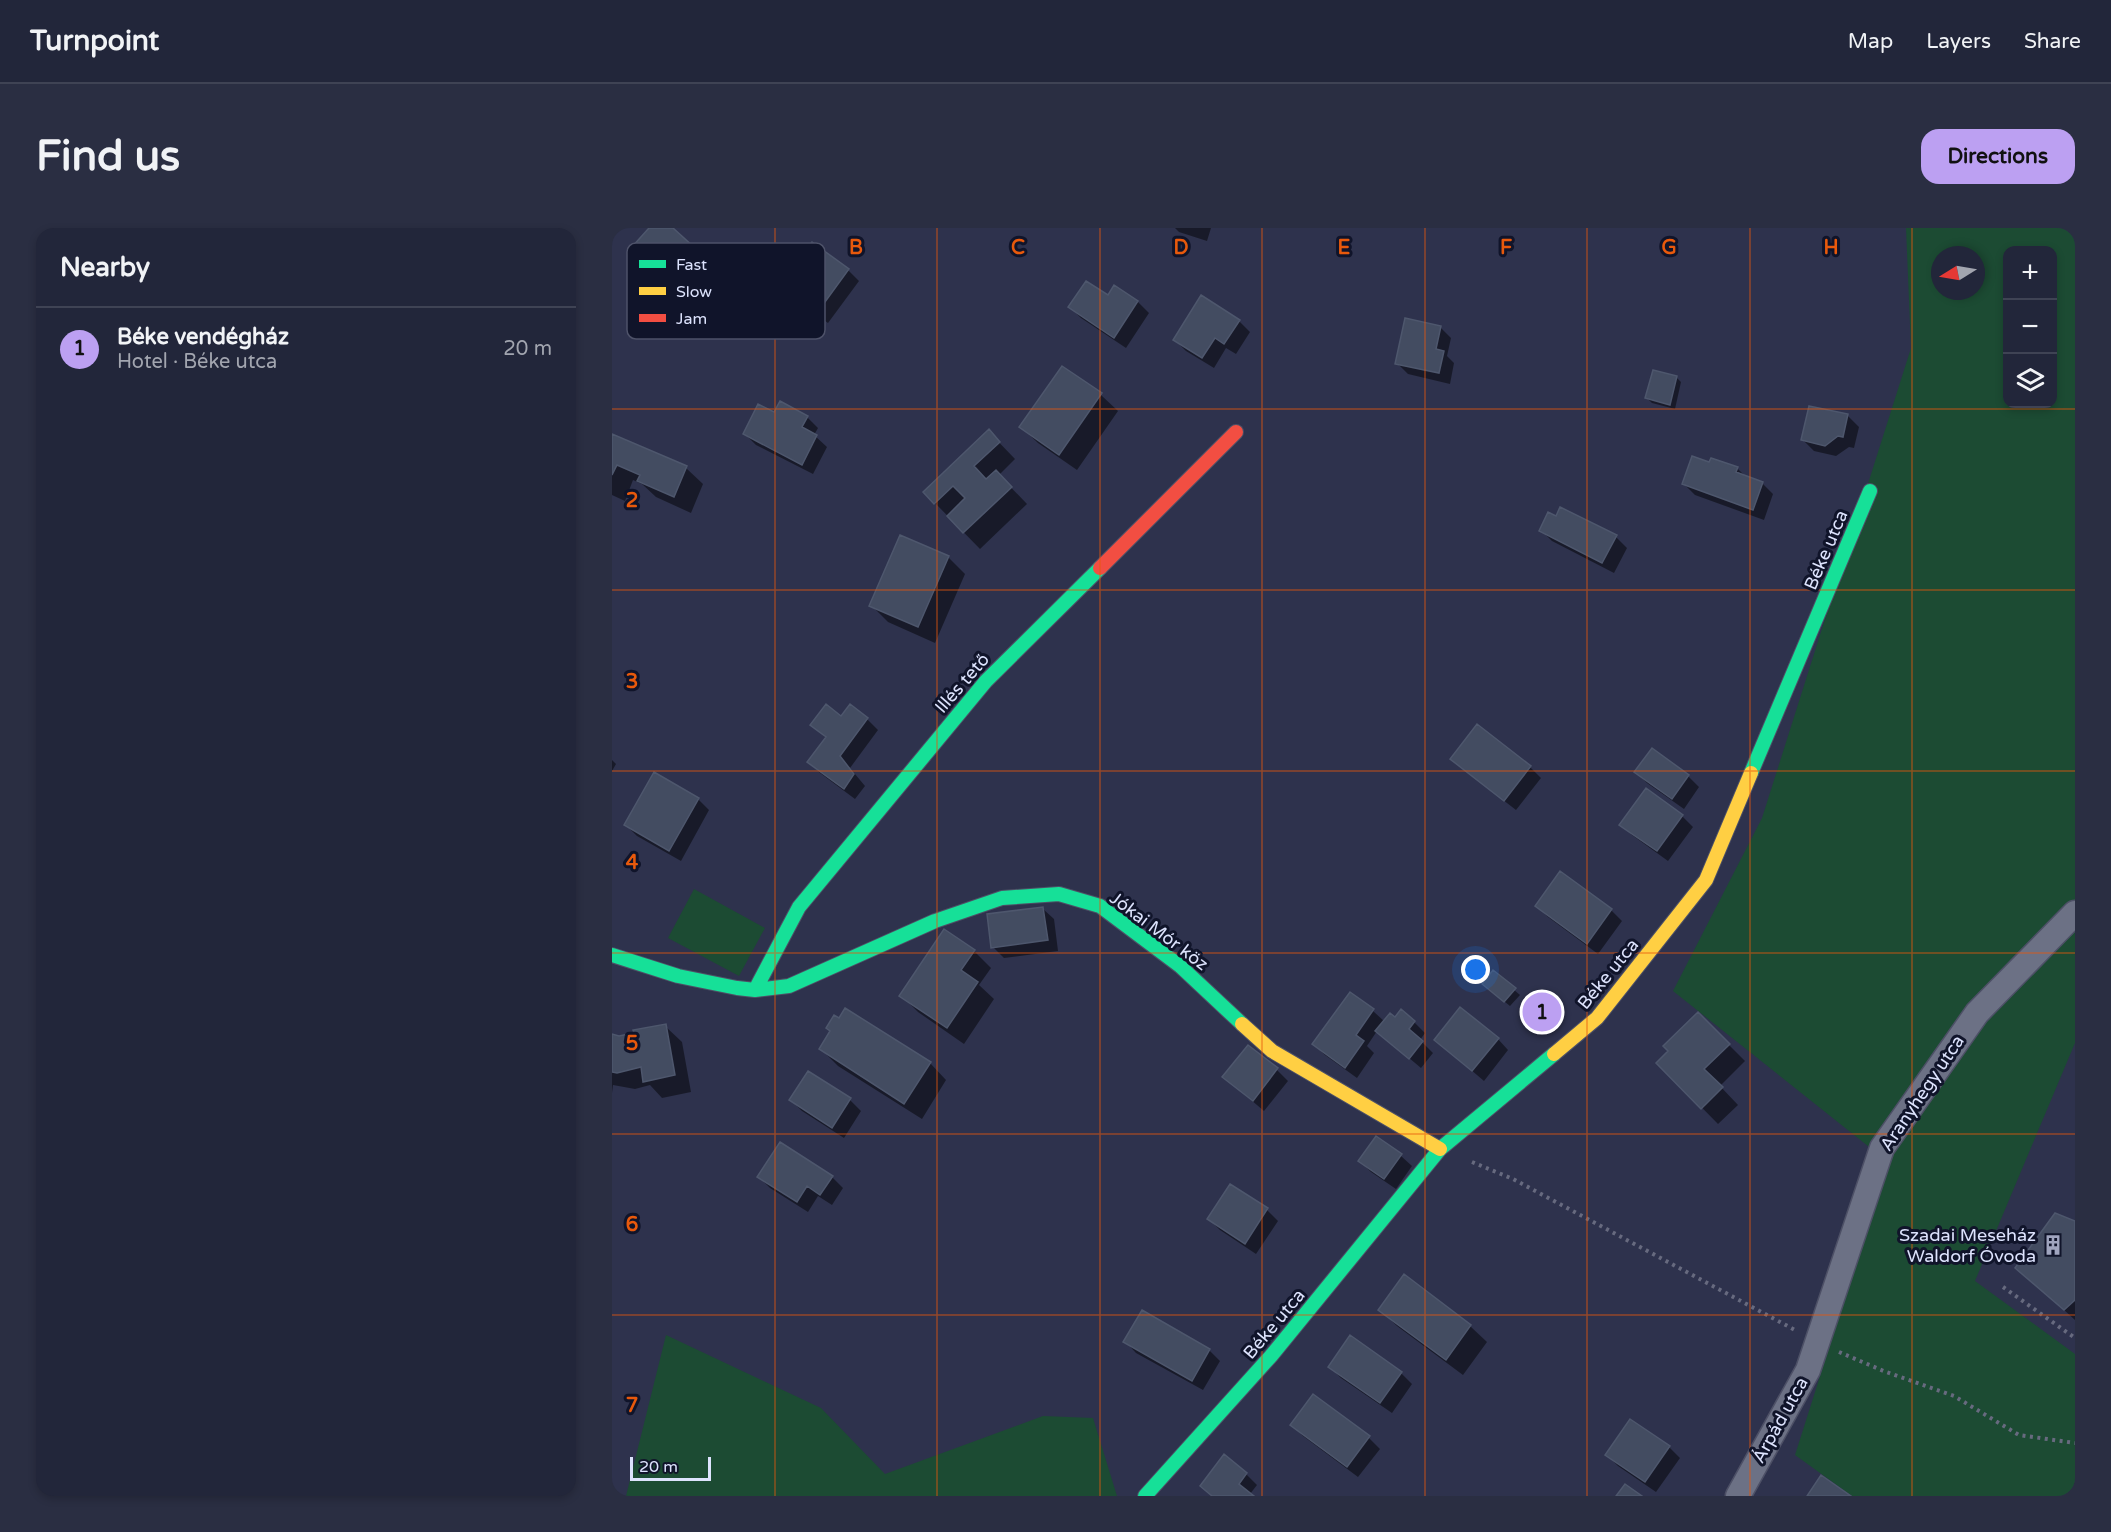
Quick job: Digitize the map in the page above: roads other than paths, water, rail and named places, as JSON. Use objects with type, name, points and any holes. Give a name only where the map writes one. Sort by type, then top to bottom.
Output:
[{"type":"street","name":"Illés tető","points":[[755,990],[799,907],[986,681],[1236,432]]},
{"type":"street","name":"Béke utca","points":[[1145,1496],[1271,1356],[1440,1149],[1597,1018],[1706,880],[1870,491]]},
{"type":"street","name":"Jókai Mór köz","points":[[612,955],[678,976],[755,990],[789,986],[935,921],[1002,898],[1059,894],[1100,906],[1180,966],[1272,1051],[1440,1149]]},
{"type":"street","name":"Aranyhegy utca","points":[[1817,1343],[1882,1148],[1977,1013],[2075,913]]},
{"type":"street","name":"Árpád utca","points":[[1738,1496],[1808,1370],[1817,1343]]},
{"type":"place","name":"Béke vendégház","points":[[1542,1012]]},
{"type":"place","name":"Szadai Meseház Waldorf Óvoda","points":[[2053,1245]]}]
